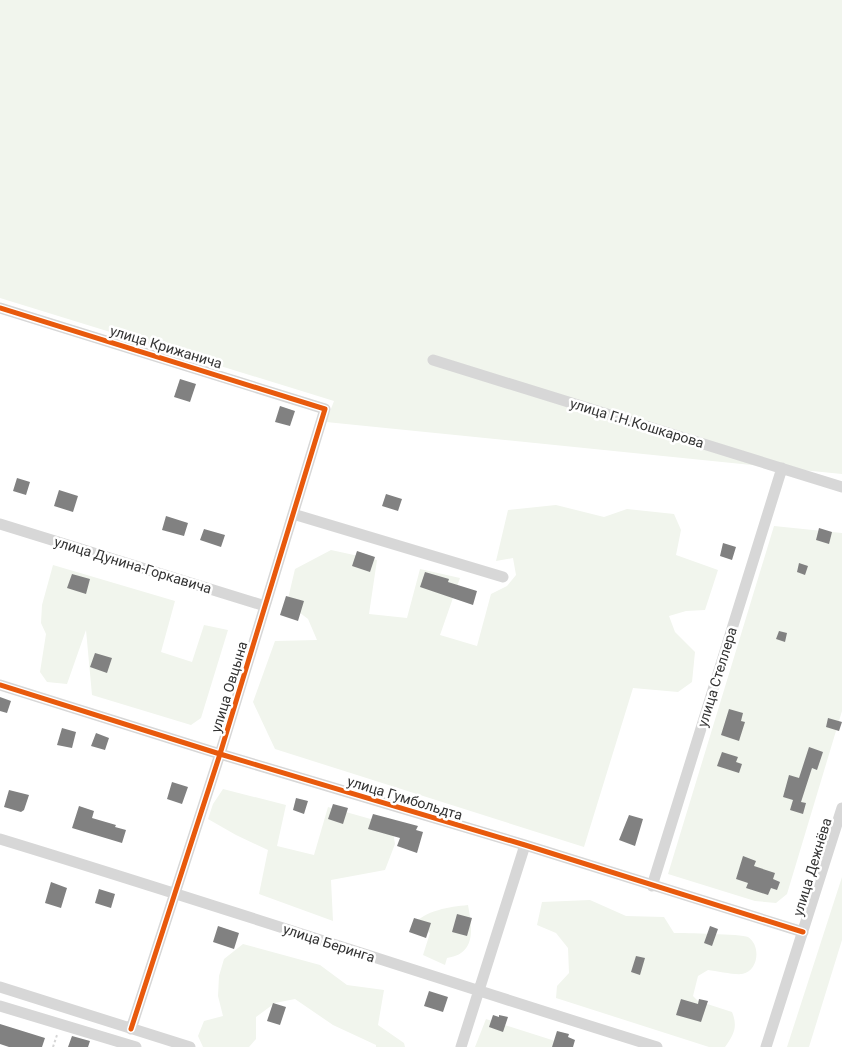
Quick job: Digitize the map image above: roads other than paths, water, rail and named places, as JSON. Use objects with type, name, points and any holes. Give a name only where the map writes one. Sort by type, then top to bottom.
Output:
[{"type":"street","name":"улица Крижанича","points":[[0,308],[325,408]]},
{"type":"street","name":"улица Г.Н.Кошкарова","points":[[433,360],[842,486]]},
{"type":"street","name":"улица Овцына","points":[[132,1028],[220,754],[325,408]]},
{"type":"street","name":"улица Стеллера","points":[[652,886],[782,468]]},
{"type":"street","points":[[293,514],[503,577]]},
{"type":"street","name":"улица Дунина-Горкавича","points":[[0,524],[265,606]]},
{"type":"street","name":"улица Гумбольдта","points":[[0,685],[803,932]]},
{"type":"street","name":"улица Дежнёва","points":[[766,1047],[842,808]]},
{"type":"street","name":"улица Беринга","points":[[0,838],[175,892],[479,992],[657,1047]]},
{"type":"street","points":[[461,1047],[525,845]]},
{"type":"street","points":[[0,987],[190,1047]]},
{"type":"street","points":[[0,1006],[60,1024],[107,1042],[136,1047]]}]
